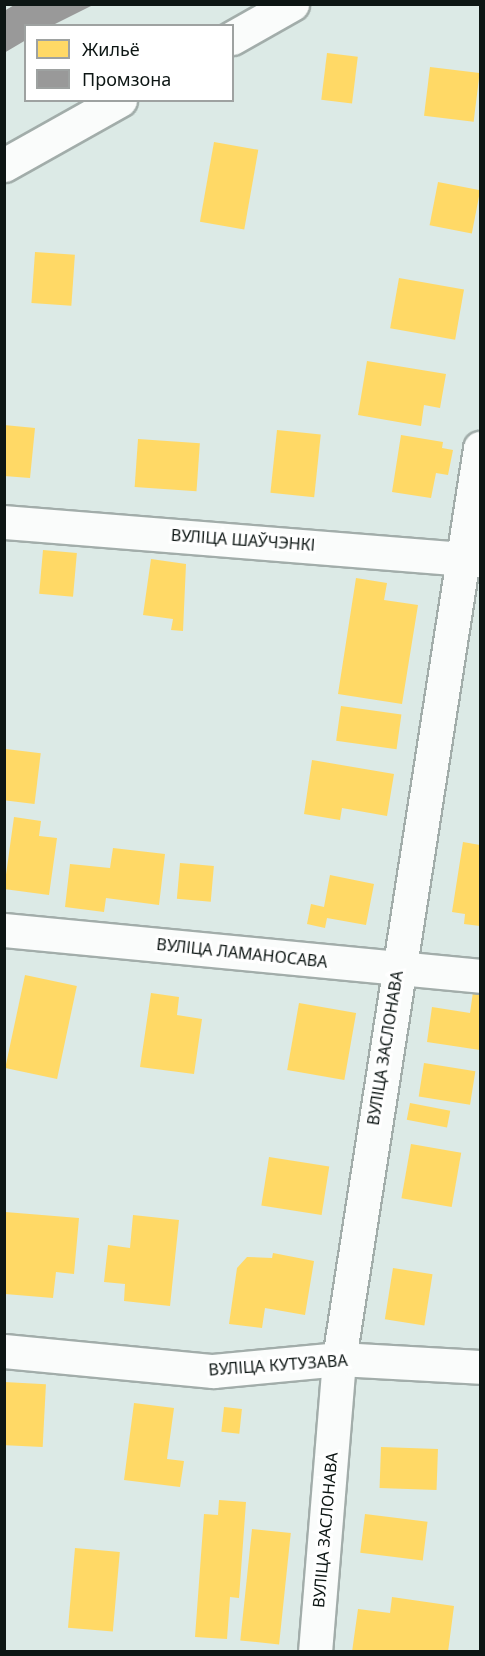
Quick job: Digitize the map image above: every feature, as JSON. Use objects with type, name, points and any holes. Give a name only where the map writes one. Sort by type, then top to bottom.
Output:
[{"type":"street","points":[[234,37],[292,4]]},
{"type":"street","points":[[4,165],[116,102]]},
{"type":"street","name":"ВУЛІЦА ЗАСЛОНАВА","points":[[315,1652],[339,1359],[397,969],[473,559],[480,448]]},
{"type":"street","name":"ВУЛІЦА ШАЎЧЭНКІ","points":[[4,522],[473,559]]},
{"type":"street","name":"ВУЛІЦА ЛАМАНОСАВА","points":[[4,930],[397,969],[480,975]]},
{"type":"street","name":"ВУЛІЦА КУТУЗАВА","points":[[4,1351],[213,1371],[339,1359],[480,1367]]},
{"type":"building: Жильё","points":[[327,53],[358,57],[352,103],[321,100]]},
{"type":"building: Жильё","points":[[430,67],[480,73],[474,122],[424,116]]},
{"type":"building: Жильё","points":[[214,142],[258,150],[244,230],[200,222]]},
{"type":"building: Жильё","points":[[438,182],[480,190],[472,233],[430,225]]},
{"type":"building: Жильё","points":[[35,252],[75,255],[71,306],[31,303]]},
{"type":"building: Жильё","points":[[399,278],[464,289],[455,340],[390,328]]},
{"type":"building: Жильё","points":[[367,361],[446,374],[440,408],[424,405],[421,426],[358,415]]},
{"type":"building: Жильё","points":[[4,425],[35,428],[30,478],[4,476]]},
{"type":"building: Жильё","points":[[277,430],[321,435],[314,497],[270,493]]},
{"type":"building: Жильё","points":[[401,435],[443,442],[442,448],[453,450],[448,475],[436,473],[431,498],[392,492]]},
{"type":"building: Жильё","points":[[138,439],[200,443],[197,491],[135,487]]},
{"type":"building: Жильё","points":[[43,550],[77,553],[73,597],[39,594]]},
{"type":"building: Жильё","points":[[151,559],[186,564],[183,631],[171,630],[173,619],[143,615]]},
{"type":"building: Жильё","points":[[356,578],[387,583],[384,600],[418,605],[402,704],[338,694]]},
{"type":"building: Жильё","points":[[341,706],[401,714],[397,749],[336,741]]},
{"type":"building: Жильё","points":[[6,749],[41,753],[35,804],[4,800]]},
{"type":"building: Жильё","points":[[312,760],[394,774],[387,816],[342,808],[340,820],[304,814]]},
{"type":"building: Жильё","points":[[14,817],[41,821],[39,836],[57,838],[49,895],[4,889]]},
{"type":"building: Жильё","points":[[463,842],[480,845],[480,926],[464,924],[465,914],[452,912]]},
{"type":"building: Жильё","points":[[113,848],[165,854],[159,905],[106,898],[104,912],[65,907],[70,864],[110,868]]},
{"type":"building: Жильё","points":[[180,863],[214,866],[211,902],[177,899]]},
{"type":"building: Жильё","points":[[330,875],[374,884],[366,925],[327,918],[325,928],[307,924],[311,904],[324,907]]},
{"type":"building: Жильё","points":[[25,975],[77,986],[57,1079],[5,1068]]},
{"type":"building: Жильё","points":[[473,992],[480,993],[480,1050],[427,1042],[432,1007],[470,1013]]},
{"type":"building: Жильё","points":[[151,993],[179,997],[177,1015],[202,1019],[194,1074],[140,1067]]},
{"type":"building: Жильё","points":[[299,1003],[356,1013],[344,1080],[287,1070]]},
{"type":"building: Жильё","points":[[424,1063],[475,1071],[470,1105],[419,1097]]},
{"type":"building: Жильё","points":[[410,1103],[450,1111],[447,1128],[407,1120]]},
{"type":"building: Жильё","points":[[411,1144],[461,1153],[452,1207],[401,1198]]},
{"type":"building: Жильё","points":[[269,1157],[329,1167],[322,1215],[261,1205]]},
{"type":"building: Жильё","points":[[5,1212],[79,1218],[74,1274],[56,1272],[53,1298],[5,1294]]},
{"type":"building: Жильё","points":[[133,1215],[179,1220],[170,1306],[124,1301],[125,1284],[104,1282],[108,1245],[130,1248]]},
{"type":"building: Жильё","points":[[273,1253],[314,1261],[305,1315],[265,1308],[262,1328],[229,1324],[237,1268],[247,1257],[272,1258]]},
{"type":"building: Жильё","points":[[393,1268],[433,1274],[424,1326],[385,1319]]},
{"type":"building: Жильё","points":[[4,1382],[46,1384],[43,1447],[4,1445]]},
{"type":"building: Жильё","points":[[134,1403],[174,1408],[167,1459],[184,1461],[180,1487],[124,1480]]},
{"type":"building: Жильё","points":[[224,1407],[242,1409],[239,1434],[221,1432]]},
{"type":"building: Жильё","points":[[381,1447],[438,1449],[437,1490],[380,1488]]},
{"type":"building: Жильё","points":[[219,1500],[246,1502],[239,1598],[230,1597],[227,1639],[195,1637],[204,1514],[218,1515]]},
{"type":"building: Жильё","points":[[365,1514],[428,1522],[423,1560],[360,1553]]},
{"type":"building: Жильё","points":[[252,1529],[291,1533],[279,1644],[240,1640]]},
{"type":"building: Жильё","points":[[75,1548],[120,1552],[113,1632],[68,1628]]},
{"type":"building: Жильё","points":[[392,1597],[454,1606],[448,1652],[352,1652],[358,1609],[390,1613]]},
{"type":"building: Промзона","points":[[16,4],[95,4],[55,24],[24,24],[24,41],[4,53],[4,11]]}]
